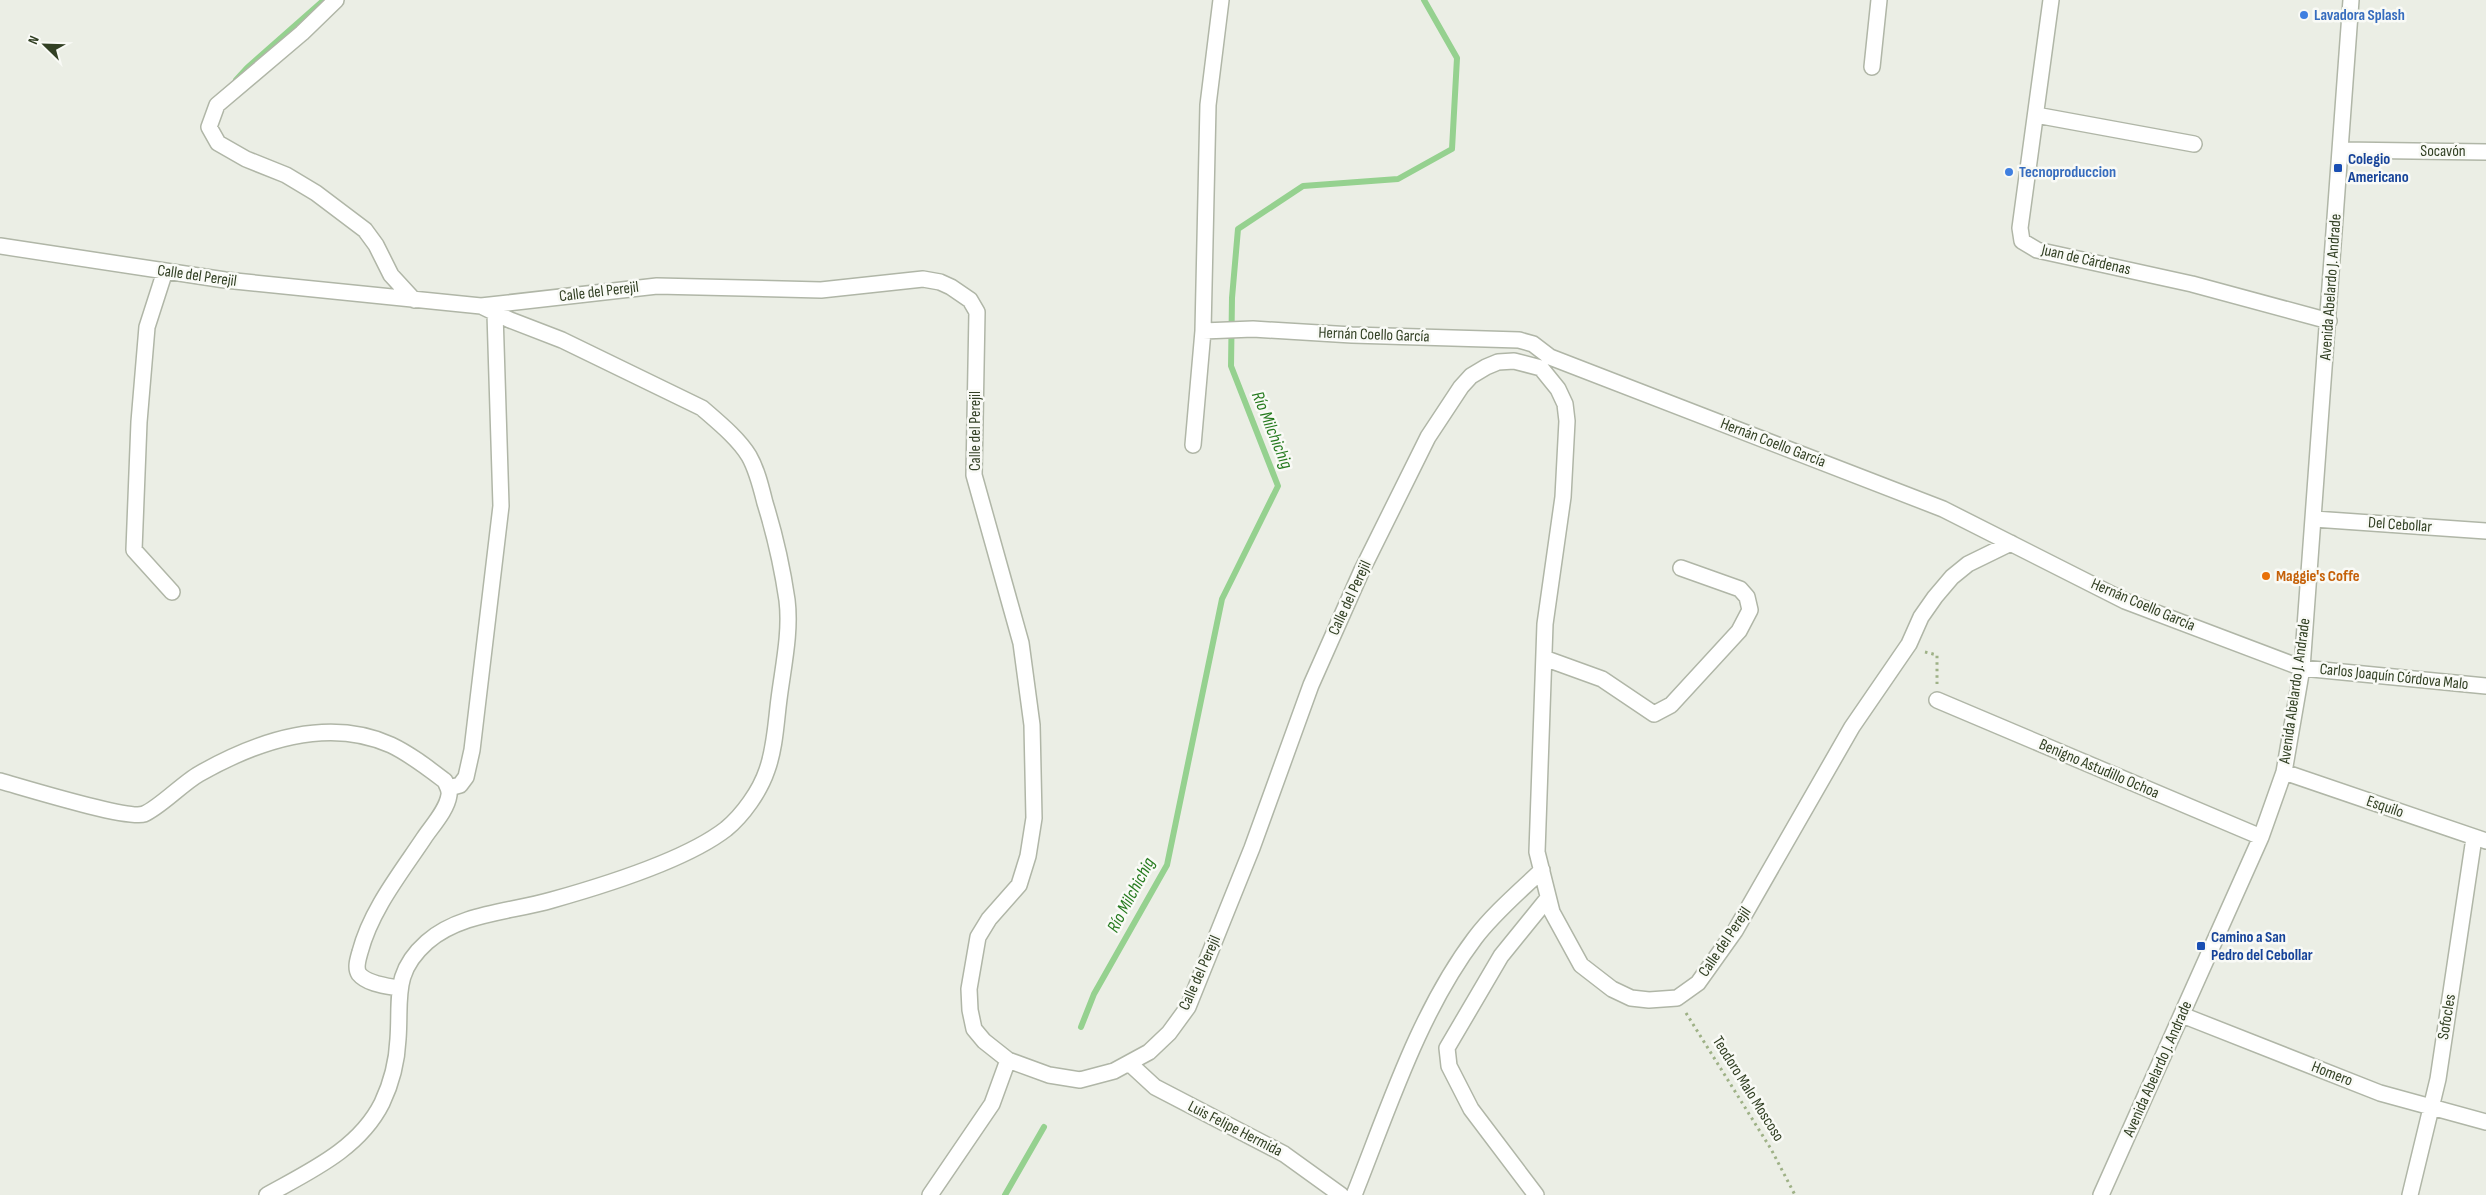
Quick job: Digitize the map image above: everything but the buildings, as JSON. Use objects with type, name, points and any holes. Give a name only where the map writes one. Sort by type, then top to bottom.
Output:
[{"type":"street","points":[[336,0],[302,33],[217,105],[209,127],[218,143],[246,160],[286,175],[316,193],[364,230],[376,245],[392,275],[414,300]]},
{"type":"street","points":[[1192,445],[1203,331],[1208,105],[1221,0]]},
{"type":"street","points":[[1872,67],[1879,0]]},
{"type":"street","name":"Juan de Cárdenas","points":[[2051,0],[2020,228],[2022,241],[2037,250],[2192,284],[2329,321]]},
{"type":"street","name":"Avenida Abelardo J. Andrade","points":[[2101,1195],[2261,837],[2284,772],[2302,668],[2329,321],[2351,0]]},
{"type":"street","points":[[2036,115],[2194,144]]},
{"type":"street","name":"Socavón","points":[[2341,150],[2486,152]]},
{"type":"street","name":"Calle del Perejil","points":[[0,246],[225,280],[481,306],[657,286],[821,290],[923,279],[940,282],[951,287],[974,305],[977,312],[974,475],[1021,643],[1032,725],[1034,818],[1028,856],[1019,885],[989,919],[978,937],[969,989],[974,1029],[984,1041],[1008,1060],[1049,1075],[1080,1080],[1114,1071],[1148,1052],[1169,1033],[1188,1007],[1252,848],[1311,685],[1362,570],[1428,437],[1461,387],[1471,376],[1498,362],[1546,363]]},
{"type":"street","points":[[165,271],[148,327],[139,422],[134,550],[172,592]]},
{"type":"street","points":[[267,1195],[336,1156],[356,1137],[380,1106],[395,1064],[398,1039],[398,988],[406,967],[427,942],[464,921],[552,900],[625,876],[698,847],[728,827],[752,799],[767,771],[774,736],[788,615],[781,558],[757,475],[748,454],[719,422],[702,408],[562,340],[495,314],[481,306]]},
{"type":"street","points":[[449,788],[460,785],[466,777],[472,750],[501,506],[495,314]]},
{"type":"street","name":"Hernán Coello García","points":[[1203,331],[1219,332],[1253,329],[1352,335],[1519,340],[1533,344],[1546,363],[1943,509],[2125,601],[2302,668]]},
{"type":"street","points":[[1546,363],[1565,404],[1567,421],[1563,497],[1545,624],[1537,852],[1552,912],[1581,965],[1612,989],[1631,998],[1649,1000],[1676,998]]},
{"type":"street","name":"Del Cebollar","points":[[2314,518],[2486,531]]},
{"type":"street","name":"Calle del Perejil","points":[[1676,998],[1698,983],[1735,931],[1852,727],[1909,644],[1921,618],[1952,577],[1968,564],[2011,543]]},
{"type":"street","points":[[1544,658],[1602,679],[1654,714],[1671,705],[1739,631],[1750,610],[1747,597],[1740,589],[1681,568]]},
{"type":"street","name":"Carlos Joaquín Córdova Malo","points":[[2302,668],[2486,686]]},
{"type":"street","name":"Benigno Astudillo Ochoa","points":[[1937,700],[2261,837]]},
{"type":"street","points":[[0,780],[49,796],[130,815],[144,814],[197,775],[230,757],[293,736],[336,731],[355,734],[392,746],[437,775],[445,781],[449,788],[449,796],[437,819],[386,894],[364,936],[357,964],[358,972],[378,984],[398,988]]},
{"type":"street","name":"Esquilo","points":[[2284,772],[2480,840]]},
{"type":"street","name":"Sofocles","points":[[2410,1195],[2432,1109],[2480,840]]},
{"type":"street","points":[[1354,1195],[1424,1021],[1475,938],[1501,908],[1542,870]]},
{"type":"street","points":[[1536,1195],[1471,1109],[1449,1066],[1447,1048],[1501,956],[1548,898]]},
{"type":"street","name":"Homero","points":[[2182,1016],[2380,1093],[2432,1109],[2486,1122]]},
{"type":"street","points":[[930,1195],[992,1104],[1008,1060]]},
{"type":"street","name":"Luis Felipe Hermida","points":[[1129,1063],[1155,1087],[1284,1154],[1342,1195]]},
{"type":"path","points":[[1909,644],[1937,655],[1937,673]]},
{"type":"path","name":"Teodoro Malo Moscoso","points":[[1676,998],[1771,1149],[1795,1195]]},
{"type":"waterway","points":[[236,80],[324,0]]},
{"type":"waterway","name":"Río Milchichig","points":[[1081,1027],[1094,994],[1167,865],[1222,599],[1278,486],[1231,366],[1232,298],[1238,229],[1303,186],[1398,179],[1452,149],[1457,58],[1424,0]]},
{"type":"waterway","points":[[1005,1195],[1044,1127]]},
{"type":"place","name":"Lavadora Splash","points":[[2304,15]]},
{"type":"place","name":"Colegio Americano","points":[[2338,168]]},
{"type":"place","name":"Tecnoproduccion","points":[[2009,172]]},
{"type":"place","name":"Maggie's Coffe","points":[[2266,576]]},
{"type":"place","name":"Camino a San Pedro del Cebollar","points":[[2201,946]]}]
